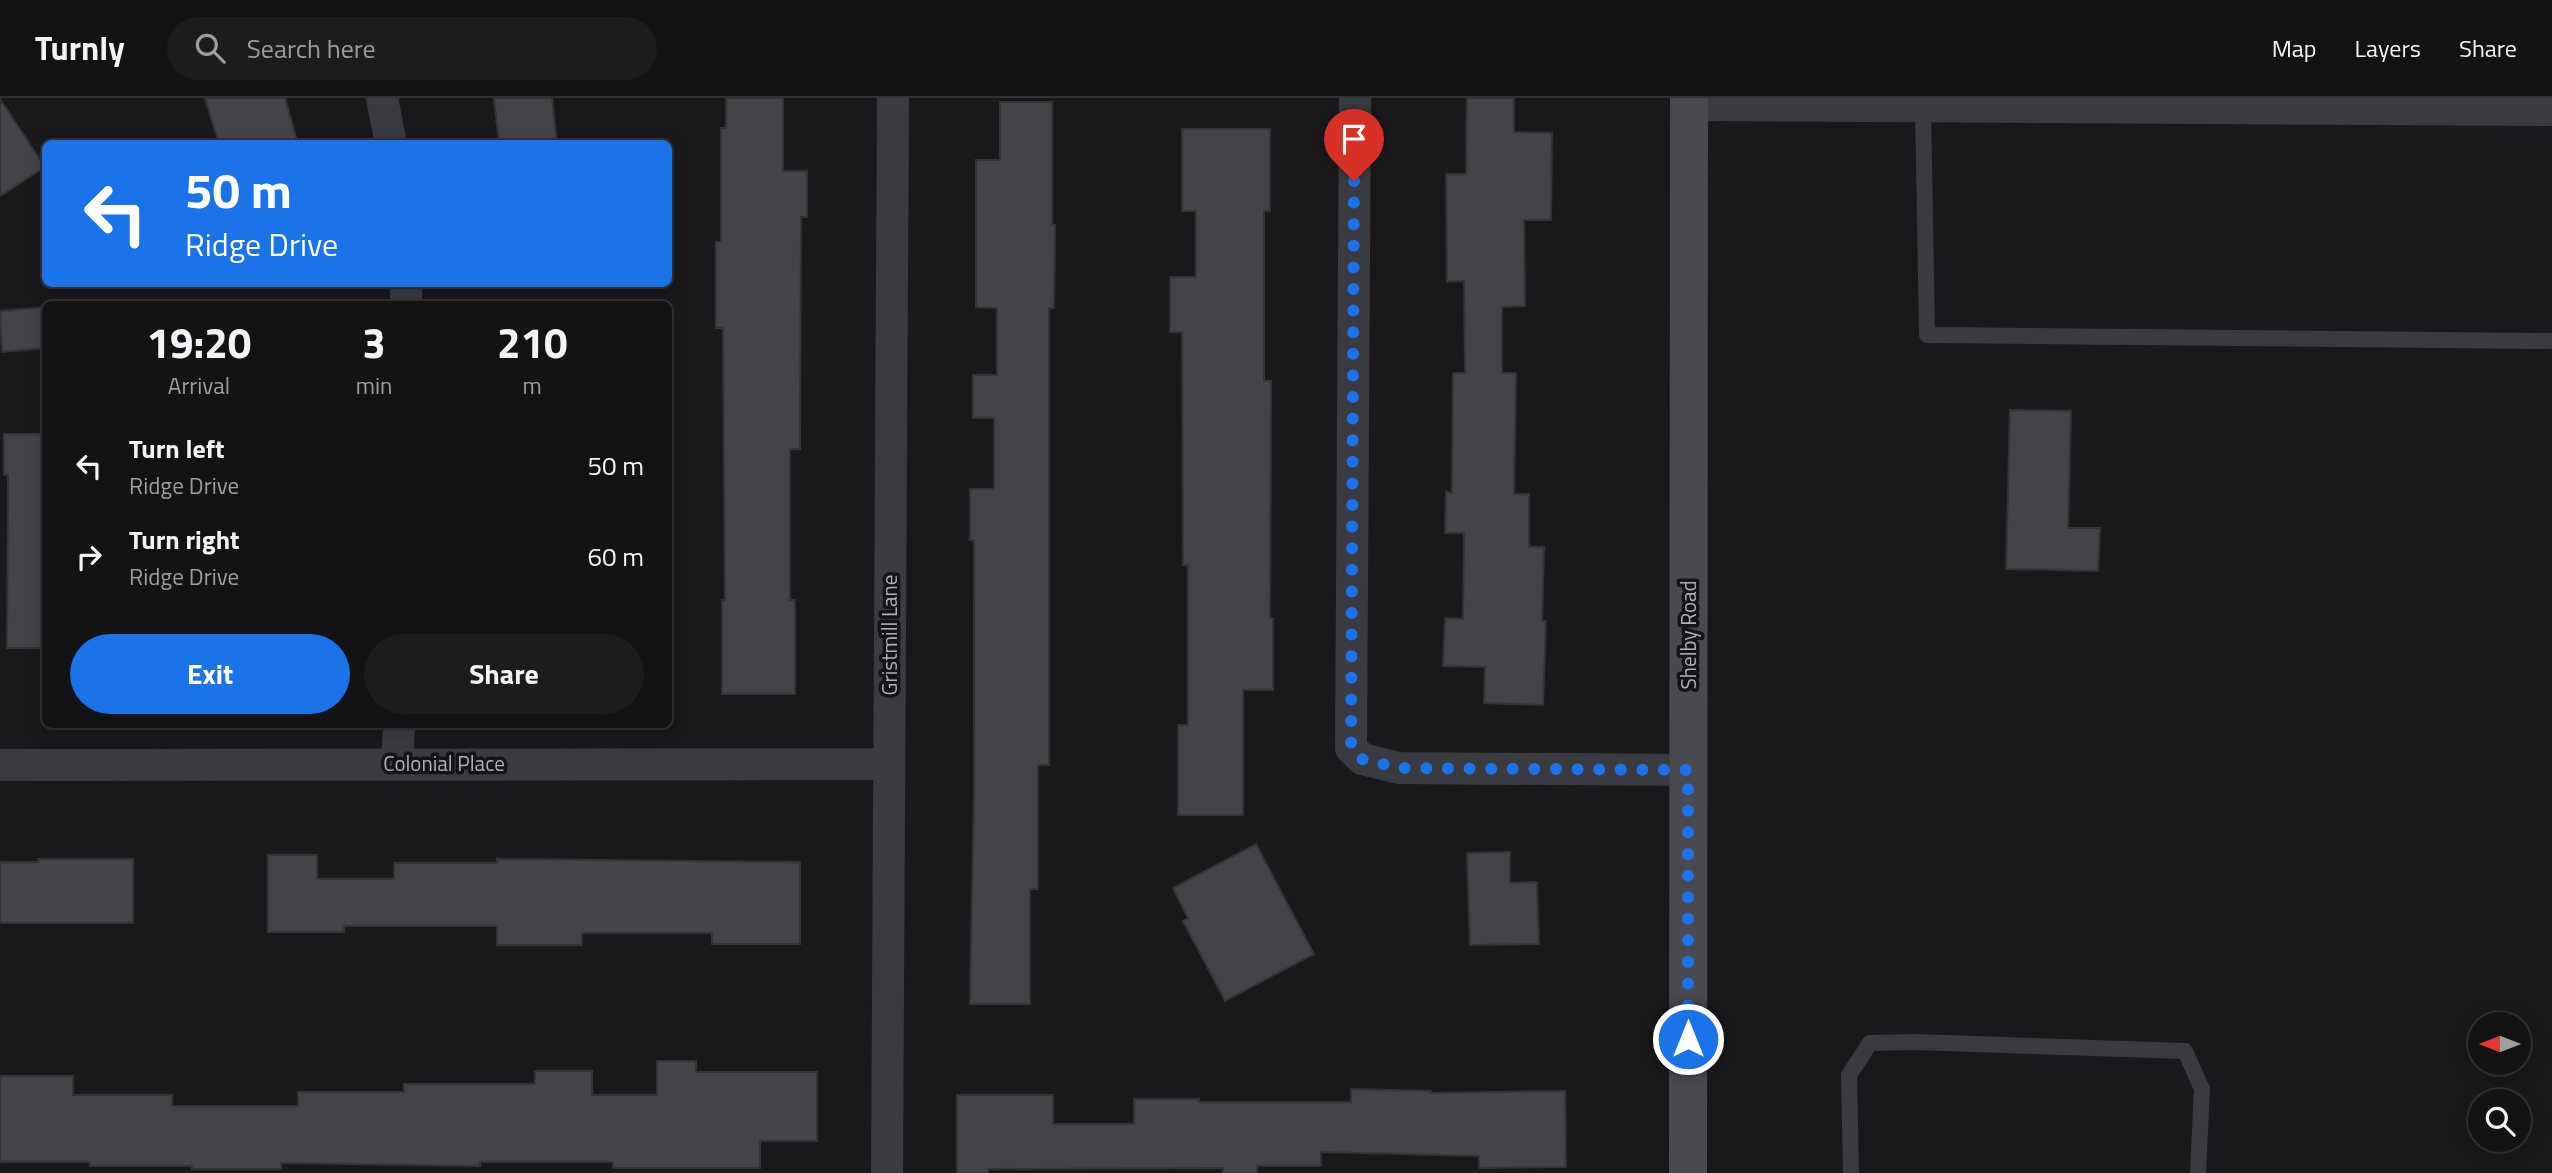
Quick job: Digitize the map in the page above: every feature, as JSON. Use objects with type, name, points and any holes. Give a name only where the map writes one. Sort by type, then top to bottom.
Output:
[{"type":"main road","name":"Shelby Road","points":[[1688,1173],[1689,101]]},
{"type":"street","points":[[383,98],[390,140]]},
{"type":"street","name":"Gristmill Lane","points":[[887,1173],[887,764],[893,98]]},
{"type":"street","points":[[1355,98],[1351,748],[1362,759],[1399,768],[1688,770]]},
{"type":"street","points":[[1689,101],[1923,105],[2047,102],[2550,106]]},
{"type":"street","points":[[397,763],[399,728]]},
{"type":"street","name":"Colonial Place","points":[[0,765],[887,764]]},
{"type":"lane","points":[[1923,105],[1927,335],[2552,341]]},
{"type":"lane","points":[[1851,1173],[1849,1075],[1870,1044],[1916,1042],[2185,1051],[2202,1088],[2198,1173]]},
{"type":"building","points":[[205,98],[285,98],[297,140],[218,140]]},
{"type":"building","points":[[494,98],[552,98],[557,140],[499,140]]},
{"type":"building","points":[[726,98],[783,98],[783,171],[807,171],[807,217],[801,217],[800,449],[790,449],[790,600],[795,600],[795,694],[722,694],[722,600],[725,600],[723,328],[716,328],[716,242],[721,242],[721,128],[726,128]]},
{"type":"building","points":[[1467,98],[1514,98],[1514,132],[1552,133],[1551,220],[1524,220],[1525,306],[1502,307],[1502,373],[1516,373],[1514,494],[1529,494],[1529,547],[1544,547],[1542,621],[1546,621],[1543,705],[1484,703],[1485,667],[1443,666],[1445,618],[1463,619],[1464,533],[1445,533],[1446,492],[1452,493],[1453,373],[1465,373],[1464,281],[1447,282],[1446,174],[1466,174]]},
{"type":"building","points":[[0,99],[42,162],[42,169],[0,196]]},
{"type":"building","points":[[1000,102],[1052,102],[1052,225],[1055,225],[1054,308],[1049,308],[1049,765],[1038,765],[1038,889],[1030,889],[1030,1004],[970,1004],[974,793],[974,540],[970,540],[970,489],[994,489],[994,418],[973,418],[973,375],[997,375],[997,308],[976,307],[976,160],[1000,160]]},
{"type":"building","points":[[1182,129],[1270,129],[1270,211],[1264,211],[1264,381],[1271,381],[1270,618],[1273,618],[1273,690],[1243,690],[1243,815],[1178,815],[1178,725],[1188,725],[1188,565],[1183,565],[1182,332],[1170,332],[1170,277],[1196,277],[1196,211],[1182,211]]},
{"type":"building","points":[[42,307],[42,348],[2,352],[0,311]]},
{"type":"building","points":[[2010,410],[2071,411],[2068,528],[2100,528],[2098,571],[2006,569]]},
{"type":"building","points":[[4,434],[42,434],[42,648],[7,648],[8,475],[4,475]]},
{"type":"building","points":[[1256,844],[1314,954],[1225,1001],[1183,921],[1188,918],[1173,888]]},
{"type":"building","points":[[1510,852],[1510,883],[1537,882],[1539,944],[1470,945],[1467,853]]},
{"type":"building","points":[[268,855],[317,855],[317,879],[394,879],[394,863],[497,863],[497,859],[800,862],[800,944],[712,944],[712,933],[582,933],[582,945],[497,945],[497,926],[344,926],[344,932],[268,932]]},
{"type":"building","points":[[38,859],[133,859],[133,923],[0,923],[0,862],[38,862]]},
{"type":"building","points":[[657,1061],[696,1061],[696,1072],[817,1072],[817,1141],[760,1141],[760,1168],[613,1168],[613,1162],[480,1162],[480,1166],[281,1163],[281,1169],[192,1169],[192,1166],[90,1166],[90,1162],[0,1162],[0,1076],[73,1076],[73,1095],[172,1095],[172,1106],[298,1106],[298,1092],[404,1092],[404,1084],[535,1084],[535,1071],[592,1071],[592,1095],[657,1095]]},
{"type":"building","points":[[1351,1089],[1431,1093],[1565,1091],[1566,1167],[1479,1168],[1479,1156],[1321,1152],[1321,1166],[1257,1166],[1257,1173],[1223,1173],[1223,1168],[988,1169],[988,1173],[957,1173],[957,1095],[1053,1095],[1053,1124],[1134,1124],[1134,1099],[1199,1099],[1199,1102],[1351,1102]]},
{"type":"route","points":[[1354,181],[1351,748],[1362,759],[1399,768],[1688,770],[1688,1039]]}]
